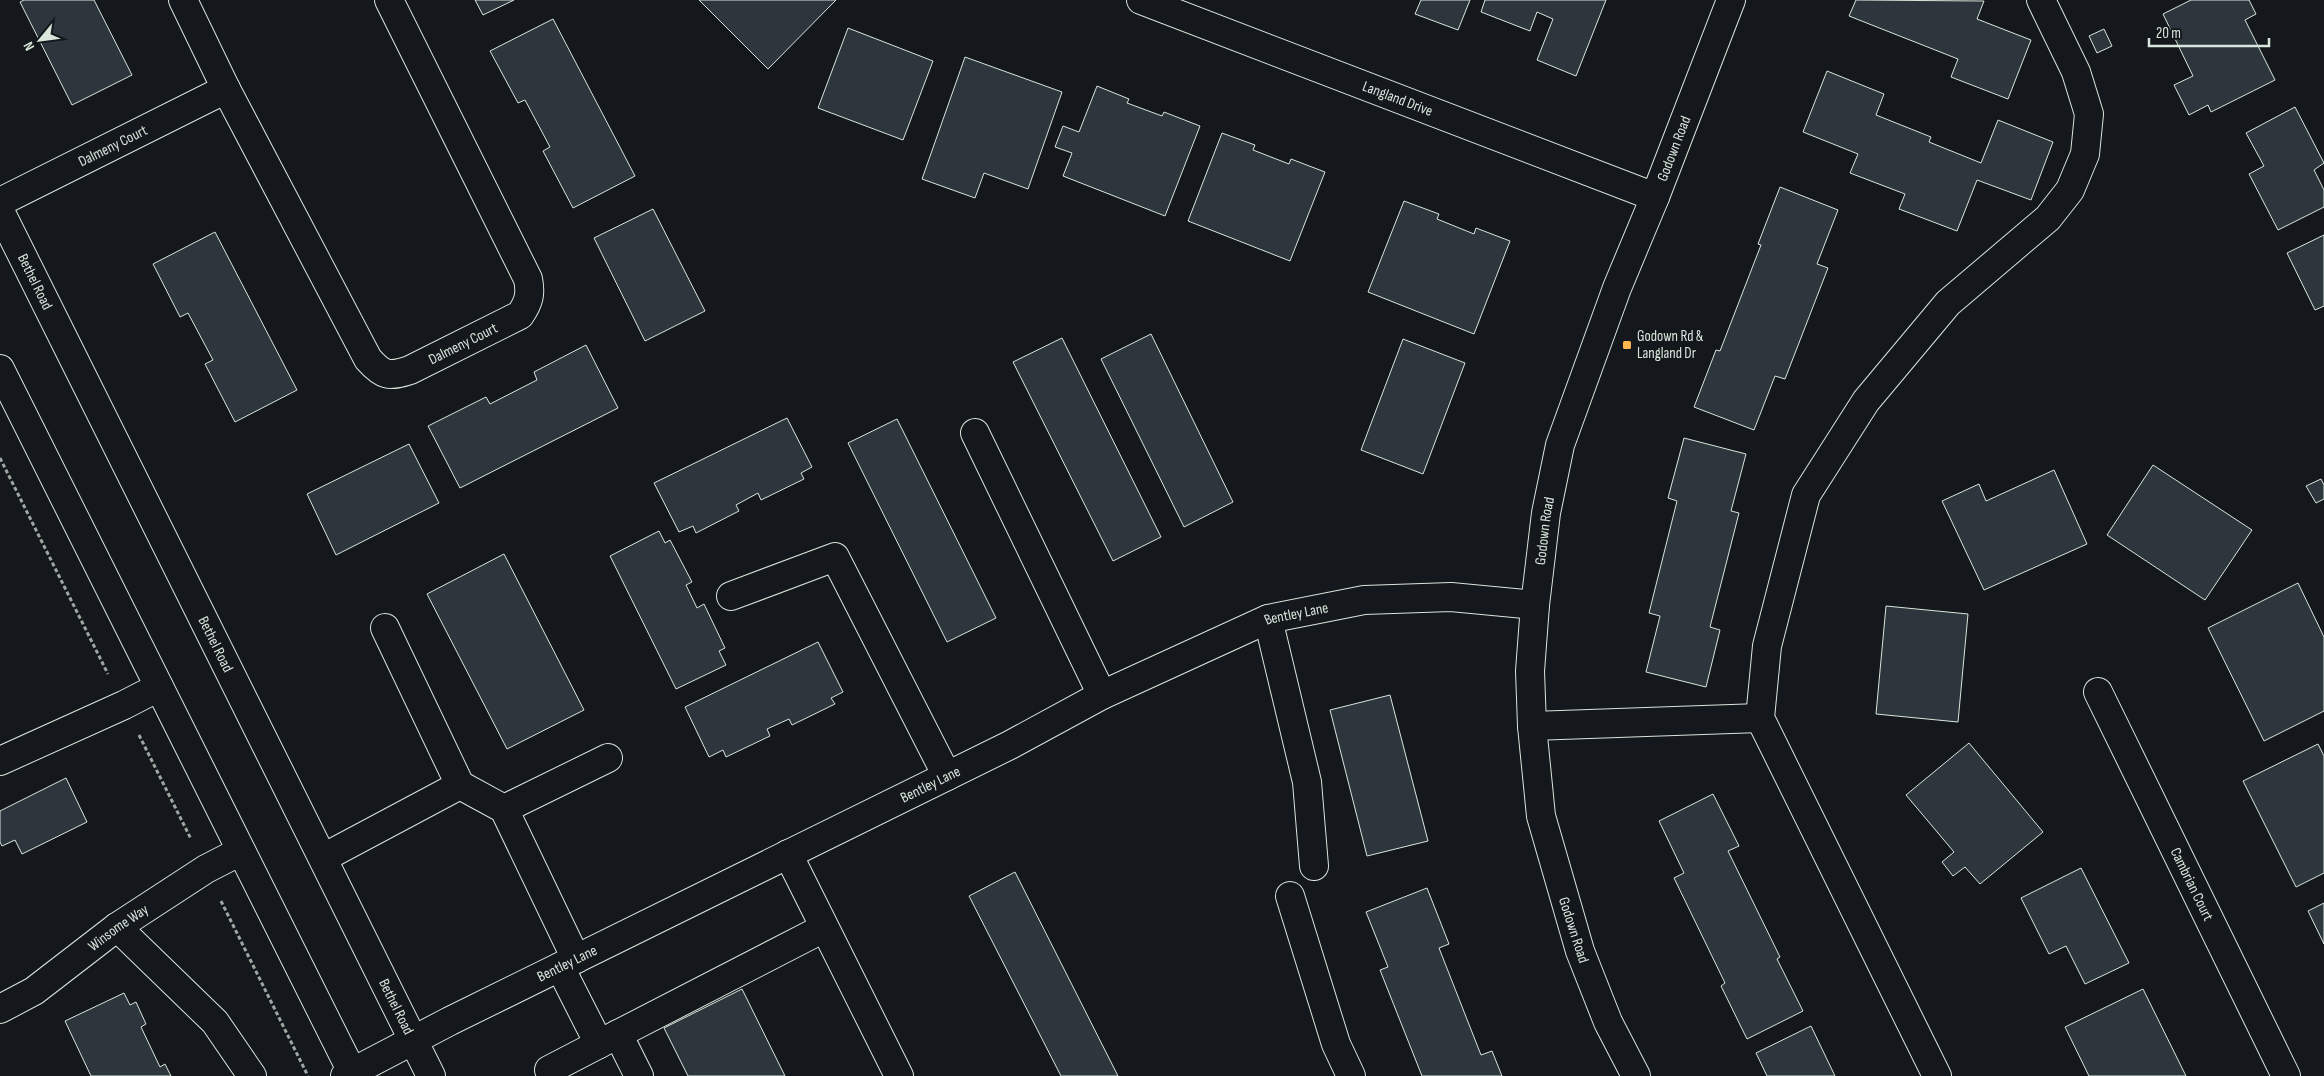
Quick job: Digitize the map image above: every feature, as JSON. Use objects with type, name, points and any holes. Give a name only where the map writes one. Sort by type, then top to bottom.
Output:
[{"type":"street","name":"Dalmeny Court","points":[[183,0],[226,89],[368,360],[379,371],[394,375],[410,370],[520,314],[527,304],[530,292],[528,279],[389,0]]},
{"type":"street","name":"Langland Drive","points":[[1141,0],[1655,197]]},
{"type":"street","name":"Godown Road","points":[[1636,1076],[1608,1022],[1580,951],[1541,816],[1532,726],[1530,671],[1535,605],[1546,513],[1560,445],[1617,288],[1655,197],[1731,0]]},
{"type":"street","points":[[1937,1076],[1760,718],[1767,646],[1806,494],[1866,401],[1948,303],[2048,218],[2070,190],[2085,154],[2089,114],[2076,72],[2041,0]]},
{"type":"street","name":"Dalmeny Court","points":[[0,202],[226,89]]},
{"type":"street","name":"Bethel Road","points":[[0,211],[431,1076]]},
{"type":"street","points":[[0,369],[241,851],[350,1075]]},
{"type":"street","points":[[975,433],[1102,695]]},
{"type":"street","points":[[731,596],[835,557],[947,776]]},
{"type":"street","name":"Bentley Lane","points":[[350,1075],[414,1040],[568,963],[1010,745],[1102,695],[1268,619],[1364,600],[1451,597],[1535,605]]},
{"type":"street","points":[[1268,619],[1307,782],[1314,866]]},
{"type":"street","points":[[385,628],[460,785],[504,810],[568,963],[608,1039],[639,1076]]},
{"type":"street","points":[[0,761],[124,705],[159,687]]},
{"type":"street","name":"Cambrian Court","points":[[2098,692],[2286,1076]]},
{"type":"street","points":[[1532,726],[1760,718]]},
{"type":"street","points":[[504,810],[608,758]]},
{"type":"street","points":[[323,858],[460,785]]},
{"type":"street","name":"Winsome Way","points":[[0,1009],[34,992],[117,928],[206,869],[241,851]]},
{"type":"street","points":[[788,854],[899,1076]]},
{"type":"street","points":[[1290,896],[1336,1044],[1351,1076]]},
{"type":"street","points":[[117,928],[215,1022],[252,1076]]},
{"type":"street","points":[[552,1076],[549,1070],[824,928]]},
{"type":"path","points":[[0,458],[308,1076]]},
{"type":"building","points":[[24,0],[94,0],[132,75],[72,105],[20,2]]},
{"type":"building","points":[[475,0],[514,0],[483,15]]},
{"type":"building","points":[[699,0],[836,0],[768,69]]},
{"type":"building","points":[[1421,0],[1470,0],[1458,30],[1415,14]]},
{"type":"building","points":[[1485,0],[1606,0],[1576,76],[1537,60],[1553,19],[1537,12],[1530,31],[1481,12]]},
{"type":"building","points":[[1856,0],[1984,1],[1977,19],[2031,40],[2008,99],[1951,77],[1958,59],[1849,16]]},
{"type":"building","points":[[2191,0],[2249,0],[2256,14],[2245,20],[2275,80],[2211,112],[2208,105],[2189,115],[2174,85],[2193,76],[2163,14]]},
{"type":"building","points":[[553,19],[635,176],[573,208],[543,151],[550,147],[525,100],[518,103],[490,51]]},
{"type":"building","points":[[848,28],[933,61],[903,140],[818,108]]},
{"type":"building","points":[[2104,29],[2112,46],[2097,53],[2089,36]]},
{"type":"building","points":[[965,57],[1062,92],[1028,189],[984,173],[975,198],[922,179]]},
{"type":"building","points":[[1827,71],[1884,94],[1876,115],[1931,137],[1929,142],[1981,163],[1998,120],[2053,142],[2031,200],[1977,180],[1957,231],[1899,209],[1905,194],[1850,173],[1858,154],[1803,132]]},
{"type":"building","points":[[1097,86],[1129,99],[1127,103],[1162,116],[1164,112],[1200,126],[1165,216],[1063,176],[1072,153],[1055,147],[1063,126],[1079,132]]},
{"type":"building","points":[[2295,107],[2324,163],[2314,170],[2324,190],[2324,207],[2278,230],[2249,174],[2264,166],[2246,133]]},
{"type":"building","points":[[1222,133],[1255,145],[1253,150],[1289,164],[1291,159],[1325,172],[1290,261],[1188,221]]},
{"type":"building","points":[[1780,187],[1838,210],[1817,264],[1828,268],[1785,379],[1775,376],[1754,430],[1694,407],[1716,350],[1720,351],[1761,245],[1758,244]]},
{"type":"building","points":[[1404,201],[1439,214],[1437,219],[1474,234],[1476,228],[1510,241],[1474,334],[1368,292]]},
{"type":"building","points":[[653,209],[705,311],[645,341],[594,238]]},
{"type":"building","points":[[215,232],[297,390],[235,422],[205,364],[213,360],[188,313],[180,317],[153,264]]},
{"type":"building","points":[[2324,235],[2324,306],[2315,310],[2287,253]]},
{"type":"building","points":[[1151,334],[1233,502],[1184,527],[1101,359]]},
{"type":"building","points":[[1062,338],[1161,537],[1113,561],[1013,362]]},
{"type":"building","points":[[1403,339],[1465,363],[1423,474],[1361,450]]},
{"type":"building","points":[[586,345],[618,408],[460,488],[428,426],[486,397],[490,404],[537,380],[534,372]]},
{"type":"building","points":[[787,418],[812,467],[801,473],[804,479],[761,500],[758,493],[736,505],[739,511],[696,533],[693,526],[679,532],[654,483]]},
{"type":"building","points":[[897,419],[996,618],[947,642],[848,443]]},
{"type":"building","points":[[1684,438],[1746,454],[1731,511],[1739,513],[1710,627],[1720,630],[1706,687],[1646,672],[1660,616],[1649,613],[1677,501],[1668,498]]},
{"type":"building","points":[[409,444],[439,503],[336,555],[307,494]]},
{"type":"building","points":[[2153,465],[2252,530],[2205,600],[2107,535]]},
{"type":"building","points":[[2054,470],[2087,544],[1984,590],[1942,501],[1979,484],[1986,501]]},
{"type":"building","points":[[2321,479],[2324,485],[2324,499],[2316,503],[2306,486]]},
{"type":"building","points":[[659,531],[665,543],[670,540],[692,582],[686,585],[697,608],[704,604],[725,648],[719,651],[726,665],[676,689],[610,556]]},
{"type":"building","points":[[504,554],[584,710],[507,749],[427,594]]},
{"type":"building","points":[[2298,583],[2324,637],[2324,711],[2264,741],[2208,628]]},
{"type":"building","points":[[1886,606],[1968,614],[1958,722],[1876,714]]},
{"type":"building","points":[[818,642],[843,692],[831,698],[835,704],[792,725],[789,719],[767,729],[770,736],[726,757],[723,750],[709,757],[685,707]]},
{"type":"building","points":[[1390,695],[1428,841],[1367,856],[1330,710]]},
{"type":"building","points":[[1969,743],[2043,832],[1980,884],[1965,867],[1953,876],[1942,862],[1954,852],[1906,795]]},
{"type":"building","points":[[2318,744],[2324,756],[2324,873],[2296,887],[2243,781]]},
{"type":"building","points":[[66,778],[87,822],[22,854],[15,840],[2,846],[0,842],[0,811]]},
{"type":"building","points":[[1713,794],[1739,846],[1728,851],[1780,957],[1777,959],[1803,1011],[1747,1039],[1721,986],[1725,983],[1674,878],[1684,873],[1659,821]]},
{"type":"building","points":[[2081,868],[2129,963],[2085,984],[2066,946],[2049,954],[2021,898]]},
{"type":"building","points":[[1015,872],[1118,1076],[1061,1076],[969,896]]},
{"type":"building","points":[[1427,888],[1449,944],[1439,948],[1481,1055],[1492,1051],[1502,1076],[1422,1076],[1380,970],[1388,967],[1366,912]]},
{"type":"building","points":[[2324,903],[2324,944],[2308,911]]},
{"type":"building","points":[[742,989],[785,1076],[688,1076],[664,1028]]},
{"type":"building","points":[[2143,989],[2186,1076],[2089,1076],[2065,1027]]},
{"type":"building","points":[[124,993],[130,1005],[136,1002],[146,1024],[141,1027],[160,1067],[165,1064],[171,1076],[91,1076],[65,1021]]},
{"type":"building","points":[[1811,1026],[1835,1076],[1767,1076],[1756,1053]]},
{"type":"place","name":"Godown Rd & Langland Dr","points":[[1627,345]]}]
